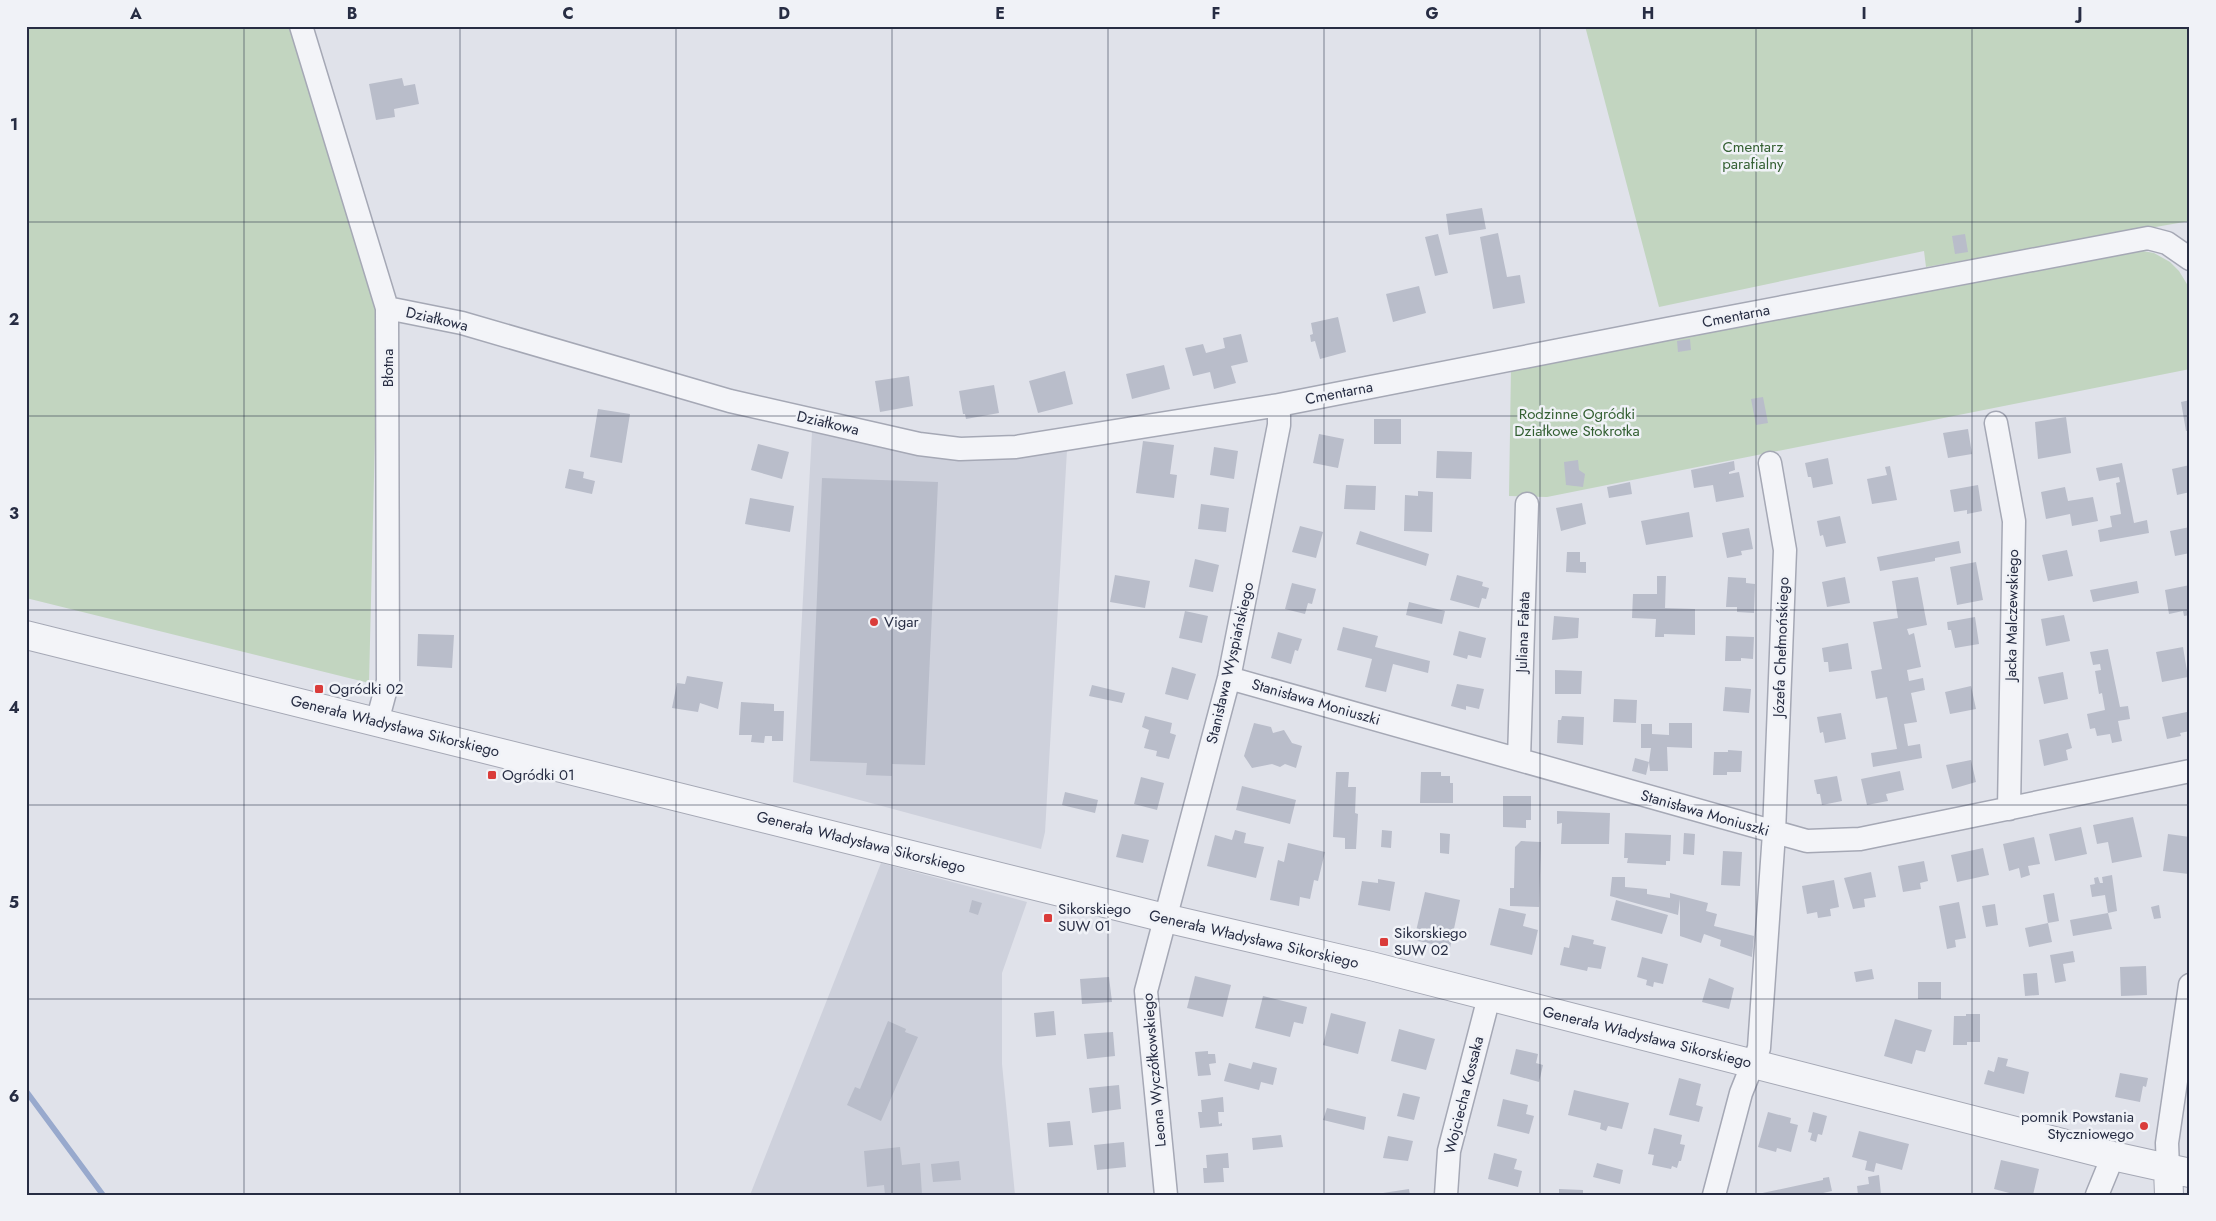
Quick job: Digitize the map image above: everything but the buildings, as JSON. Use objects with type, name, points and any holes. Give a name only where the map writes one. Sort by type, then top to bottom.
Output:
[{"type":"street","name":"Błotna","points":[[301,26],[388,308],[388,680],[377,722]]},
{"type":"street","name":"Cmentarna","points":[[1279,405],[1658,330],[2148,238],[2167,243],[2190,259]]},
{"type":"street","name":"Działkowa","points":[[388,308],[462,323],[730,400],[919,444],[952,448],[1016,447],[1279,405]]},
{"type":"street","name":"Stanisława Wyspiańskiego","points":[[1165,918],[1229,678],[1279,425],[1279,405]]},
{"type":"street","name":"Jacka Malczewskiego","points":[[1996,423],[2014,521],[2009,810]]},
{"type":"street","name":"Józefa Chełmońskiego","points":[[1714,1195],[1741,1093],[1759,1048],[1774,833],[1785,550],[1770,463]]},
{"type":"street","name":"Juliana Fałata","points":[[1518,759],[1527,504]]},
{"type":"street","name":"Generała Władysława Sikorskiego","points":[[26,635],[1165,918],[1344,960],[2113,1156],[2176,1179]]},
{"type":"street","name":"Stanisława Moniuszki","points":[[1229,678],[1807,841],[1860,839],[2009,810],[2190,771]]},
{"type":"street","name":"Leona Wyczółkowskiego","points":[[1165,918],[1146,992],[1166,1195]]},
{"type":"street","points":[[2176,1179],[2167,1143],[2190,985]]},
{"type":"street","name":"Wojciecha Kossaka","points":[[1446,1195],[1449,1151],[1488,997]]},
{"type":"street","points":[[2097,1195],[2113,1156]]},
{"type":"shaded area","points":[[812,432],[949,457],[1067,450],[1045,832],[1041,849],[793,782]]},
{"type":"shaded area","points":[[881,863],[1027,902],[1002,973],[1002,1064],[1015,1195],[750,1195]]},
{"type":"green space","points":[[26,26],[291,26],[378,313],[369,683],[26,598]]},
{"type":"green space","name":"Cmentarz parafialny","points":[[1585,26],[2190,26],[2190,221],[1926,267],[1924,251],[1659,307]]},
{"type":"green space","name":"Rodzinne Ogródki Działkowe Stokrotka","points":[[2137,250],[2154,253],[2170,262],[2179,271],[2190,289],[2190,369],[1547,497],[1509,496],[1511,367]]},
{"type":"waterway","points":[[26,1091],[103,1195]]},
{"type":"place","name":"Vigar","points":[[874,622]]},
{"type":"place","name":"Ogródki 02","points":[[319,689]]},
{"type":"place","name":"Ogródki 01","points":[[492,775]]},
{"type":"place","name":"Sikorskiego SUW 01","points":[[1048,918]]},
{"type":"place","name":"Sikorskiego SUW 02","points":[[1384,942]]},
{"type":"place","name":"pomnik Powstania Styczniowego","points":[[2144,1126]]}]
